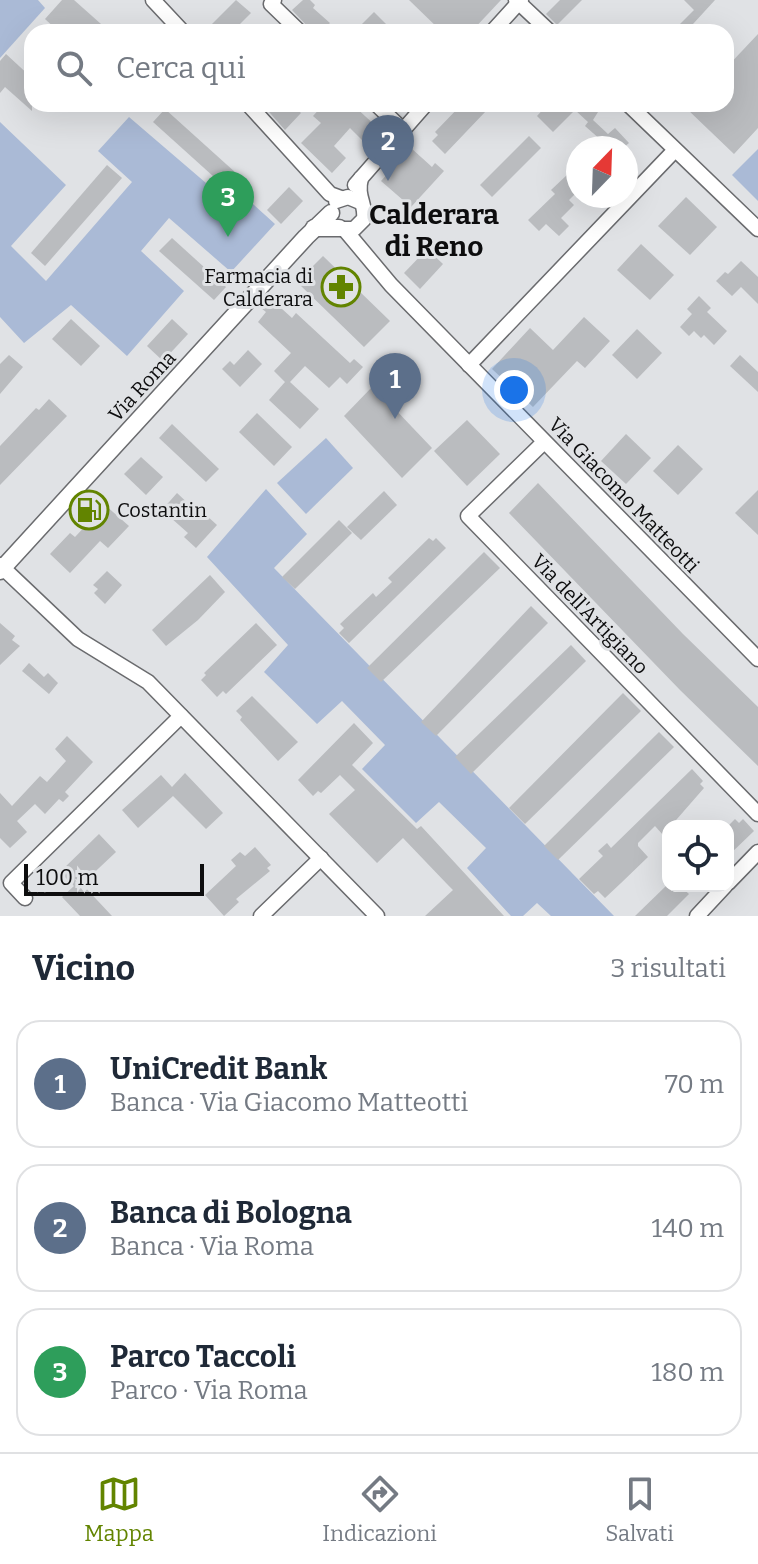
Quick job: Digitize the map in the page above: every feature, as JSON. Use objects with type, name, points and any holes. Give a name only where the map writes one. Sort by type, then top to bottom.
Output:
[{"type":"street","points":[[153,0],[176,24]]},
{"type":"street","points":[[274,0],[271,4],[292,24]]},
{"type":"street","points":[[499,24],[518,1],[542,24]]},
{"type":"street","name":"Via Giacomo Matteotti","points":[[255,112],[341,208],[363,253],[758,659]]},
{"type":"street","points":[[384,112],[403,130]]},
{"type":"street","points":[[341,208],[361,178],[419,112]]},
{"type":"street","points":[[636,112],[758,229]]},
{"type":"street","points":[[469,365],[674,151]]},
{"type":"street","points":[[341,208],[365,215],[360,236],[363,253]]},
{"type":"street","points":[[341,208],[354,229],[362,223]]},
{"type":"street","name":"Via Roma","points":[[1,568],[314,228],[341,208]]},
{"type":"street","name":"Via dell'Artigiano","points":[[544,442],[468,516],[758,814]]},
{"type":"street","points":[[1,568],[78,639],[148,682],[377,916]]},
{"type":"street","points":[[25,898],[11,883],[181,716]]},
{"type":"street","points":[[734,876],[758,852]]},
{"type":"street","points":[[261,916],[321,858]]},
{"type":"street","points":[[697,916],[719,892]]},
{"type":"shaded area","points":[[0,0],[38,0],[45,8],[31,24],[24,24],[24,31],[0,58]]},
{"type":"shaded area","points":[[129,117],[234,207],[244,196],[275,224],[231,272],[169,218],[141,251],[184,291],[127,356],[71,305],[24,343],[0,317],[0,122],[66,185],[11,246],[46,281],[132,182],[98,151]]},
{"type":"shaded area","points":[[758,149],[758,201],[732,175]]},
{"type":"shaded area","points":[[326,438],[353,468],[306,514],[277,483]]},
{"type":"shaded area","points":[[266,489],[307,534],[274,568],[614,916],[551,916],[537,903],[523,916],[511,916],[467,868],[486,848],[439,802],[416,823],[362,769],[385,745],[342,701],[317,724],[264,672],[288,645],[207,557]]},
{"type":"building","points":[[62,0],[74,0],[101,24],[50,24],[45,19]]},
{"type":"building","points":[[236,0],[251,13],[240,24],[212,24]]},
{"type":"building","points":[[303,0],[310,0],[315,5],[313,8],[330,23],[305,24],[292,10]]},
{"type":"building","points":[[409,0],[501,0],[478,24],[434,24]]},
{"type":"building","points":[[560,0],[582,0],[558,24],[546,14]]},
{"type":"building","points":[[684,0],[715,0],[693,24],[680,24],[694,10]]},
{"type":"building","points":[[374,12],[386,24],[362,24]]},
{"type":"building","points":[[758,34],[758,128],[734,154],[690,112],[734,112],[734,60]]},
{"type":"building","points":[[6,54],[24,71],[24,104],[5,87],[0,93],[0,61]]},
{"type":"building","points":[[162,112],[168,112],[246,182],[234,195],[153,122]]},
{"type":"building","points":[[269,112],[301,113],[285,130]]},
{"type":"building","points":[[317,112],[361,112],[379,129],[365,143],[350,128],[334,146],[346,158],[332,173],[301,143],[321,123],[313,116]]},
{"type":"building","points":[[454,112],[485,112],[445,154],[432,141],[438,135],[435,132]]},
{"type":"building","points":[[541,112],[573,112],[553,132],[537,116]]},
{"type":"building","points":[[577,112],[598,112],[593,120],[608,134],[615,128],[622,136],[596,136],[585,126],[588,122]]},
{"type":"building","points":[[529,136],[541,148],[492,197],[480,185]]},
{"type":"building","points":[[411,148],[432,167],[435,163],[444,171],[411,207],[381,181]]},
{"type":"building","points":[[107,165],[122,178],[45,266],[31,253]]},
{"type":"building","points":[[566,176],[566,208],[571,208],[561,218],[569,226],[559,236],[546,224],[539,231],[528,220],[555,194],[551,190]]},
{"type":"building","points":[[289,187],[303,201],[281,224],[267,210]]},
{"type":"building","points":[[686,197],[717,227],[690,255],[658,226]]},
{"type":"building","points":[[172,238],[226,287],[214,300],[159,251]]},
{"type":"building","points":[[641,244],[674,275],[650,300],[617,270]]},
{"type":"building","points":[[427,249],[443,264],[420,289],[404,273]]},
{"type":"building","points":[[323,256],[390,321],[364,347],[301,286],[306,282],[301,278]]},
{"type":"building","points":[[741,261],[758,277],[758,304],[741,287],[732,296],[716,281]]},
{"type":"building","points":[[699,296],[711,308],[707,312],[727,331],[714,345],[704,335],[701,338],[694,331],[689,336],[680,327],[692,314],[687,309]]},
{"type":"building","points":[[270,298],[292,318],[296,313],[350,363],[354,359],[363,367],[347,384],[340,377],[329,388],[305,366],[290,382],[319,409],[300,429],[269,400],[285,382],[274,371],[291,353],[258,322],[266,312],[261,308]]},
{"type":"building","points":[[584,317],[610,341],[585,368],[577,361],[533,407],[492,369],[530,328],[553,350]]},
{"type":"building","points":[[71,319],[100,346],[81,366],[52,339]]},
{"type":"building","points":[[172,319],[188,334],[163,361],[147,346]]},
{"type":"building","points":[[637,329],[662,353],[637,379],[612,355]]},
{"type":"building","points":[[248,350],[262,364],[240,387],[222,369],[230,361],[234,365]]},
{"type":"building","points":[[9,355],[23,367],[0,394],[0,364]]},
{"type":"building","points":[[740,355],[758,372],[758,392],[730,366]]},
{"type":"building","points":[[373,386],[432,448],[402,478],[344,416]]},
{"type":"building","points":[[49,399],[67,416],[0,485],[0,446],[36,408],[39,410]]},
{"type":"building","points":[[257,413],[292,447],[274,466],[239,432]]},
{"type":"building","points":[[467,420],[500,454],[467,486],[434,451]]},
{"type":"building","points":[[172,424],[219,469],[206,482],[159,438]]},
{"type":"building","points":[[626,434],[651,458],[626,484],[601,461]]},
{"type":"building","points":[[678,445],[703,469],[678,495],[653,471]]},
{"type":"building","points":[[141,457],[163,477],[146,495],[124,474]]},
{"type":"building","points":[[538,483],[758,707],[758,766],[509,513]]},
{"type":"building","points":[[758,490],[758,535],[735,513]]},
{"type":"building","points":[[384,491],[397,505],[361,540],[347,527]]},
{"type":"building","points":[[177,493],[217,525],[196,548],[184,537],[188,533],[162,510]]},
{"type":"building","points":[[88,500],[99,511],[105,505],[129,526],[108,548],[100,541],[70,573],[50,554],[70,533],[75,537],[90,521],[79,510]]},
{"type":"building","points":[[339,520],[352,533],[295,589],[282,577]]},
{"type":"building","points":[[429,538],[433,541],[436,538],[446,548],[349,643],[339,633],[344,628],[340,624],[373,593],[376,597],[392,582],[388,578]]},
{"type":"building","points":[[484,552],[500,568],[381,682],[367,668]]},
{"type":"building","points":[[107,571],[122,585],[105,604],[94,593],[98,589],[93,585]]},
{"type":"building","points":[[210,575],[225,592],[198,620],[166,646],[152,630]]},
{"type":"building","points":[[531,606],[548,623],[436,736],[421,722]]},
{"type":"building","points":[[0,623],[15,636],[12,640],[20,646],[0,665]]},
{"type":"building","points":[[256,623],[277,645],[226,694],[223,691],[217,697],[201,680],[206,675],[204,673]]},
{"type":"building","points":[[571,645],[586,661],[471,774],[455,757]]},
{"type":"building","points":[[29,663],[44,677],[48,673],[58,683],[49,694],[22,671]]},
{"type":"building","points":[[623,693],[641,711],[525,824],[509,808]]},
{"type":"building","points":[[252,696],[298,742],[278,761],[240,720],[242,717],[236,711]]},
{"type":"building","points":[[354,723],[373,743],[352,765],[417,829],[421,826],[504,916],[425,916],[453,890],[403,838],[377,863],[329,814],[355,790],[340,775],[321,793],[318,791],[313,796],[298,780]]},
{"type":"building","points":[[659,732],[674,747],[558,860],[544,846]]},
{"type":"building","points":[[67,736],[93,762],[65,792],[69,796],[63,802],[59,799],[45,814],[35,804],[17,821],[27,832],[10,848],[0,838],[0,793],[12,806],[40,776],[47,782],[66,761],[55,749]]},
{"type":"building","points":[[692,769],[703,781],[700,784],[704,788],[676,820],[662,820],[662,834],[655,826],[638,843],[648,857],[605,898],[598,891],[594,894],[579,879],[603,856],[598,851],[607,843],[611,848]]},
{"type":"building","points":[[185,773],[223,813],[206,829],[173,796],[138,828],[122,810],[161,775],[172,787]]},
{"type":"building","points":[[743,819],[754,831],[734,850],[734,820],[739,823]]},
{"type":"building","points":[[99,834],[116,852],[82,884],[112,916],[80,916],[62,897],[74,886],[60,872]]},
{"type":"building","points":[[255,847],[271,865],[267,868],[270,871],[236,899],[239,902],[224,916],[205,895],[236,866],[231,860],[240,852],[245,856]]},
{"type":"building","points":[[662,890],[689,894],[667,916],[635,916]]},
{"type":"place","name":"Banca di Bologna","points":[[388,181]]},
{"type":"place","name":"Parco Taccoli","points":[[228,237]]},
{"type":"place","name":"Farmacia di Calderara","points":[[341,287]]},
{"type":"place","name":"UniCredit Bank","points":[[395,419]]},
{"type":"place","name":"Costantin","points":[[89,510]]},
{"type":"district","name":"Calderara di Reno","points":[[434,230]]}]
